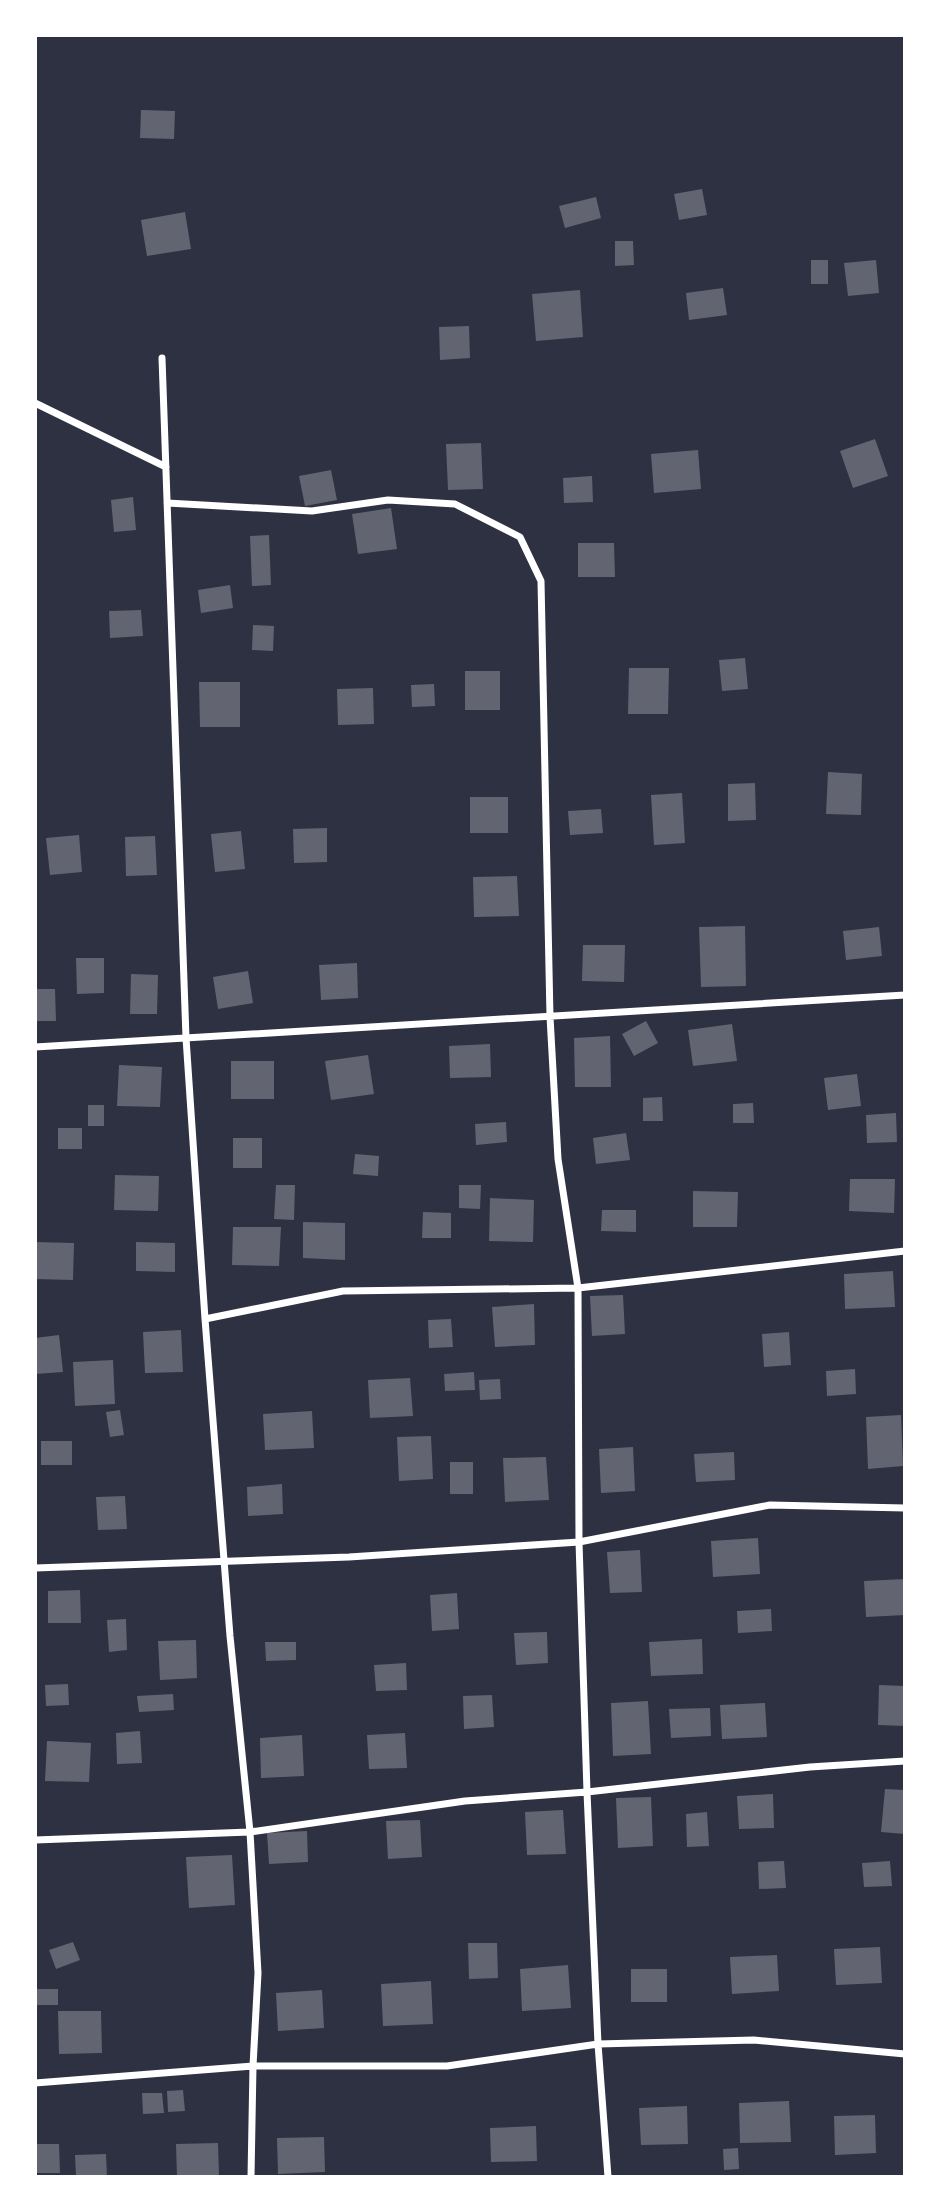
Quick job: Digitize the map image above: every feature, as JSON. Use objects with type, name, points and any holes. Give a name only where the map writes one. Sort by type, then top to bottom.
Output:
[{"type":"street","points":[[162,358],[186,1038],[224,1560],[250,1832],[258,1973],[251,2177]]},
{"type":"street","points":[[35,403],[166,467]]},
{"type":"street","points":[[167,503],[312,511],[388,500],[455,504],[520,537],[541,581],[550,1017],[558,1159],[578,1288],[579,1542],[587,1792],[598,2044],[608,2177]]},
{"type":"street","points":[[35,1047],[905,995]]},
{"type":"street","points":[[205,1318],[343,1291],[578,1288],[905,1251]]},
{"type":"street","points":[[35,1568],[349,1557],[579,1542],[770,1505],[905,1508]]},
{"type":"street","points":[[35,1840],[250,1832],[465,1801],[587,1792],[810,1767],[905,1760]]},
{"type":"street","points":[[35,2083],[253,2066],[447,2066],[598,2044],[754,2040],[905,2054]]},
{"type":"building","points":[[141,110],[175,111],[174,139],[140,138]]},
{"type":"building","points":[[702,189],[707,215],[679,220],[674,194]]},
{"type":"building","points":[[596,197],[601,218],[565,228],[559,206]]},
{"type":"building","points":[[185,212],[191,249],[147,256],[141,220]]},
{"type":"building","points":[[615,241],[633,241],[634,265],[615,266]]},
{"type":"building","points":[[811,260],[828,260],[828,284],[811,284]]},
{"type":"building","points":[[876,260],[879,293],[848,296],[844,263]]},
{"type":"building","points":[[723,288],[727,315],[689,320],[686,293]]},
{"type":"building","points":[[580,290],[583,337],[536,341],[532,294]]},
{"type":"building","points":[[469,326],[470,358],[440,360],[439,327]]},
{"type":"building","points":[[875,439],[888,476],[853,488],[840,451]]},
{"type":"building","points":[[481,443],[483,489],[448,490],[446,444]]},
{"type":"building","points":[[698,450],[701,489],[654,493],[651,454]]},
{"type":"building","points":[[331,470],[337,500],[305,506],[299,476]]},
{"type":"building","points":[[592,476],[593,502],[564,503],[563,478]]},
{"type":"building","points":[[133,497],[136,530],[114,532],[111,500]]},
{"type":"building","points":[[391,508],[397,549],[358,554],[352,514]]},
{"type":"building","points":[[269,535],[271,585],[252,586],[250,536]]},
{"type":"building","points":[[578,543],[614,543],[615,577],[578,577]]},
{"type":"building","points":[[230,585],[233,608],[201,613],[198,590]]},
{"type":"building","points":[[141,610],[143,636],[110,638],[109,611]]},
{"type":"building","points":[[253,625],[274,626],[273,651],[252,650]]},
{"type":"building","points":[[745,658],[748,689],[722,691],[719,660]]},
{"type":"building","points":[[629,668],[669,668],[668,714],[628,714]]},
{"type":"building","points":[[465,671],[500,671],[500,710],[465,710]]},
{"type":"building","points":[[199,682],[240,682],[240,727],[200,727]]},
{"type":"building","points":[[434,684],[435,706],[412,707],[411,685]]},
{"type":"building","points":[[373,688],[374,724],[338,725],[337,689]]},
{"type":"building","points":[[828,772],[862,774],[861,815],[826,814]]},
{"type":"building","points":[[755,783],[756,820],[728,821],[728,784]]},
{"type":"building","points":[[682,793],[685,843],[654,845],[651,795]]},
{"type":"building","points":[[470,797],[508,797],[508,833],[470,833]]},
{"type":"building","points":[[601,809],[603,833],[570,835],[568,811]]},
{"type":"building","points":[[327,828],[327,862],[294,863],[293,829]]},
{"type":"building","points":[[241,831],[245,869],[215,872],[211,834]]},
{"type":"building","points":[[79,835],[82,872],[50,875],[46,838]]},
{"type":"building","points":[[155,836],[157,875],[126,876],[125,837]]},
{"type":"building","points":[[517,876],[519,916],[474,917],[473,877]]},
{"type":"building","points":[[745,926],[746,986],[701,987],[699,927]]},
{"type":"building","points":[[879,927],[882,956],[846,960],[843,931]]},
{"type":"building","points":[[583,945],[625,945],[624,982],[582,981]]},
{"type":"building","points":[[76,958],[104,958],[104,993],[77,994]]},
{"type":"building","points":[[357,963],[358,998],[321,1000],[319,965]]},
{"type":"building","points":[[248,971],[253,1003],[218,1009],[213,977]]},
{"type":"building","points":[[131,974],[158,975],[157,1014],[130,1014]]},
{"type":"building","points":[[35,989],[55,989],[56,1021],[35,1021]]},
{"type":"building","points":[[646,1021],[658,1043],[634,1056],[622,1034]]},
{"type":"building","points":[[732,1024],[737,1061],[693,1066],[688,1030]]},
{"type":"building","points":[[610,1036],[611,1087],[575,1087],[574,1038]]},
{"type":"building","points":[[490,1044],[491,1077],[450,1078],[449,1046]]},
{"type":"building","points":[[368,1055],[374,1094],[331,1100],[325,1061]]},
{"type":"building","points":[[231,1061],[274,1061],[274,1099],[231,1099]]},
{"type":"building","points":[[119,1065],[162,1067],[160,1107],[117,1106]]},
{"type":"building","points":[[857,1074],[861,1106],[828,1110],[824,1078]]},
{"type":"building","points":[[662,1097],[663,1121],[643,1121],[643,1098]]},
{"type":"building","points":[[753,1103],[754,1123],[733,1123],[733,1104]]},
{"type":"building","points":[[88,1105],[104,1105],[104,1126],[88,1126]]},
{"type":"building","points":[[896,1113],[897,1142],[867,1143],[866,1115]]},
{"type":"building","points":[[506,1122],[507,1142],[476,1145],[475,1124]]},
{"type":"building","points":[[58,1128],[82,1128],[82,1149],[58,1149]]},
{"type":"building","points":[[626,1133],[630,1160],[596,1164],[593,1138]]},
{"type":"building","points":[[233,1138],[262,1138],[262,1168],[233,1168]]},
{"type":"building","points":[[355,1154],[379,1156],[378,1176],[353,1174]]},
{"type":"building","points":[[115,1175],[159,1176],[158,1211],[114,1210]]},
{"type":"building","points":[[850,1179],[895,1179],[894,1213],[849,1211]]},
{"type":"building","points":[[276,1185],[295,1185],[294,1220],[274,1219]]},
{"type":"building","points":[[459,1185],[481,1185],[480,1209],[459,1208]]},
{"type":"building","points":[[693,1191],[738,1192],[737,1227],[693,1227]]},
{"type":"building","points":[[490,1198],[534,1200],[533,1242],[489,1241]]},
{"type":"building","points":[[602,1210],[636,1210],[636,1232],[601,1231]]},
{"type":"building","points":[[423,1212],[451,1213],[451,1238],[422,1238]]},
{"type":"building","points":[[303,1222],[345,1223],[345,1260],[303,1258]]},
{"type":"building","points":[[233,1227],[281,1227],[279,1266],[232,1265]]},
{"type":"building","points":[[35,1242],[74,1243],[73,1280],[35,1279]]},
{"type":"building","points":[[136,1242],[175,1243],[175,1272],[136,1271]]},
{"type":"building","points":[[893,1271],[895,1307],[845,1309],[844,1274]]},
{"type":"building","points":[[623,1295],[625,1334],[592,1336],[590,1296]]},
{"type":"building","points":[[534,1304],[535,1345],[495,1347],[492,1307]]},
{"type":"building","points":[[451,1319],[453,1347],[429,1348],[428,1320]]},
{"type":"building","points":[[181,1330],[183,1372],[145,1373],[143,1332]]},
{"type":"building","points":[[789,1332],[791,1365],[764,1367],[762,1334]]},
{"type":"building","points":[[59,1335],[63,1372],[35,1374],[35,1338]]},
{"type":"building","points":[[113,1360],[115,1404],[75,1406],[73,1362]]},
{"type":"building","points":[[855,1369],[856,1394],[827,1396],[826,1371]]},
{"type":"building","points":[[474,1372],[475,1390],[445,1391],[444,1374]]},
{"type":"building","points":[[410,1378],[413,1416],[370,1418],[368,1380]]},
{"type":"building","points":[[500,1379],[501,1399],[480,1400],[479,1380]]},
{"type":"building","points":[[120,1410],[124,1435],[110,1437],[106,1412]]},
{"type":"building","points":[[312,1411],[314,1448],[265,1450],[263,1414]]},
{"type":"building","points":[[901,1415],[903,1466],[868,1469],[866,1417]]},
{"type":"building","points":[[431,1436],[433,1479],[399,1481],[397,1437]]},
{"type":"building","points":[[41,1441],[72,1441],[72,1465],[41,1465]]},
{"type":"building","points":[[633,1447],[635,1491],[601,1493],[599,1449]]},
{"type":"building","points":[[734,1452],[735,1480],[696,1482],[694,1454]]},
{"type":"building","points":[[546,1457],[549,1500],[505,1502],[503,1458]]},
{"type":"building","points":[[450,1462],[473,1462],[473,1494],[450,1494]]},
{"type":"building","points":[[282,1484],[283,1514],[248,1516],[247,1487]]},
{"type":"building","points":[[125,1496],[127,1529],[98,1530],[96,1497]]},
{"type":"building","points":[[758,1538],[760,1574],[713,1577],[711,1541]]},
{"type":"building","points":[[640,1550],[642,1592],[610,1593],[607,1552]]},
{"type":"building","points":[[905,1579],[905,1615],[866,1617],[864,1581]]},
{"type":"building","points":[[80,1590],[81,1623],[48,1623],[48,1591]]},
{"type":"building","points":[[457,1593],[459,1629],[432,1631],[430,1595]]},
{"type":"building","points":[[771,1609],[772,1631],[738,1633],[737,1611]]},
{"type":"building","points":[[126,1619],[127,1650],[109,1652],[107,1620]]},
{"type":"building","points":[[547,1632],[548,1663],[516,1665],[514,1633]]},
{"type":"building","points":[[702,1639],[703,1674],[651,1676],[649,1642]]},
{"type":"building","points":[[196,1640],[197,1678],[160,1680],[158,1641]]},
{"type":"building","points":[[265,1642],[296,1642],[296,1660],[266,1661]]},
{"type":"building","points":[[406,1663],[407,1690],[376,1691],[374,1665]]},
{"type":"building","points":[[68,1684],[69,1705],[46,1706],[45,1685]]},
{"type":"building","points":[[879,1685],[905,1686],[905,1726],[878,1725]]},
{"type":"building","points":[[173,1694],[174,1710],[139,1712],[137,1696]]},
{"type":"building","points":[[492,1695],[494,1727],[464,1729],[463,1696]]},
{"type":"building","points":[[648,1701],[651,1754],[613,1756],[611,1703]]},
{"type":"building","points":[[765,1703],[767,1737],[722,1739],[720,1705]]},
{"type":"building","points":[[710,1708],[711,1736],[671,1738],[669,1709]]},
{"type":"building","points":[[140,1731],[142,1763],[117,1764],[116,1733]]},
{"type":"building","points":[[405,1733],[407,1768],[369,1769],[367,1735]]},
{"type":"building","points":[[302,1735],[304,1776],[261,1778],[260,1738]]},
{"type":"building","points":[[47,1741],[91,1743],[89,1782],[45,1781]]},
{"type":"building","points":[[885,1789],[905,1790],[905,1834],[881,1832]]},
{"type":"building","points":[[773,1794],[774,1828],[739,1829],[737,1796]]},
{"type":"building","points":[[651,1797],[653,1846],[618,1848],[616,1798]]},
{"type":"building","points":[[563,1810],[566,1854],[527,1855],[525,1812]]},
{"type":"building","points":[[707,1812],[709,1846],[687,1847],[686,1814]]},
{"type":"building","points":[[420,1820],[422,1857],[388,1859],[386,1821]]},
{"type":"building","points":[[307,1831],[308,1862],[269,1864],[267,1833]]},
{"type":"building","points":[[232,1855],[235,1905],[189,1908],[186,1857]]},
{"type":"building","points":[[784,1861],[786,1888],[759,1889],[758,1862]]},
{"type":"building","points":[[890,1861],[892,1886],[864,1887],[862,1863]]},
{"type":"building","points":[[73,1942],[80,1960],[56,1969],[49,1950]]},
{"type":"building","points":[[468,1943],[497,1943],[498,1978],[469,1979]]},
{"type":"building","points":[[880,1947],[882,1983],[836,1985],[834,1949]]},
{"type":"building","points":[[777,1955],[779,1991],[732,1994],[730,1957]]},
{"type":"building","points":[[568,1965],[571,2008],[522,2011],[520,1969]]},
{"type":"building","points":[[631,1969],[667,1969],[667,2002],[631,2002]]},
{"type":"building","points":[[431,1981],[433,2024],[383,2026],[381,1984]]},
{"type":"building","points":[[35,1989],[58,1989],[58,2005],[35,2005]]},
{"type":"building","points":[[322,1990],[324,2028],[278,2031],[276,1993]]},
{"type":"building","points":[[58,2011],[101,2011],[102,2053],[59,2054]]},
{"type":"building","points":[[183,2090],[185,2111],[168,2112],[167,2091]]},
{"type":"building","points":[[142,2093],[162,2093],[164,2113],[143,2114]]},
{"type":"building","points":[[789,2101],[791,2142],[740,2143],[739,2103]]},
{"type":"building","points":[[687,2106],[688,2144],[641,2145],[639,2108]]},
{"type":"building","points":[[875,2115],[876,2153],[835,2155],[834,2116]]},
{"type":"building","points":[[536,2126],[537,2161],[491,2162],[490,2128]]},
{"type":"building","points":[[324,2137],[325,2172],[278,2174],[277,2138]]},
{"type":"building","points":[[218,2143],[219,2177],[177,2177],[176,2144]]},
{"type":"building","points":[[35,2144],[59,2144],[60,2173],[35,2173]]},
{"type":"building","points":[[738,2148],[739,2169],[724,2170],[723,2149]]},
{"type":"building","points":[[106,2154],[107,2177],[76,2177],[75,2155]]}]
